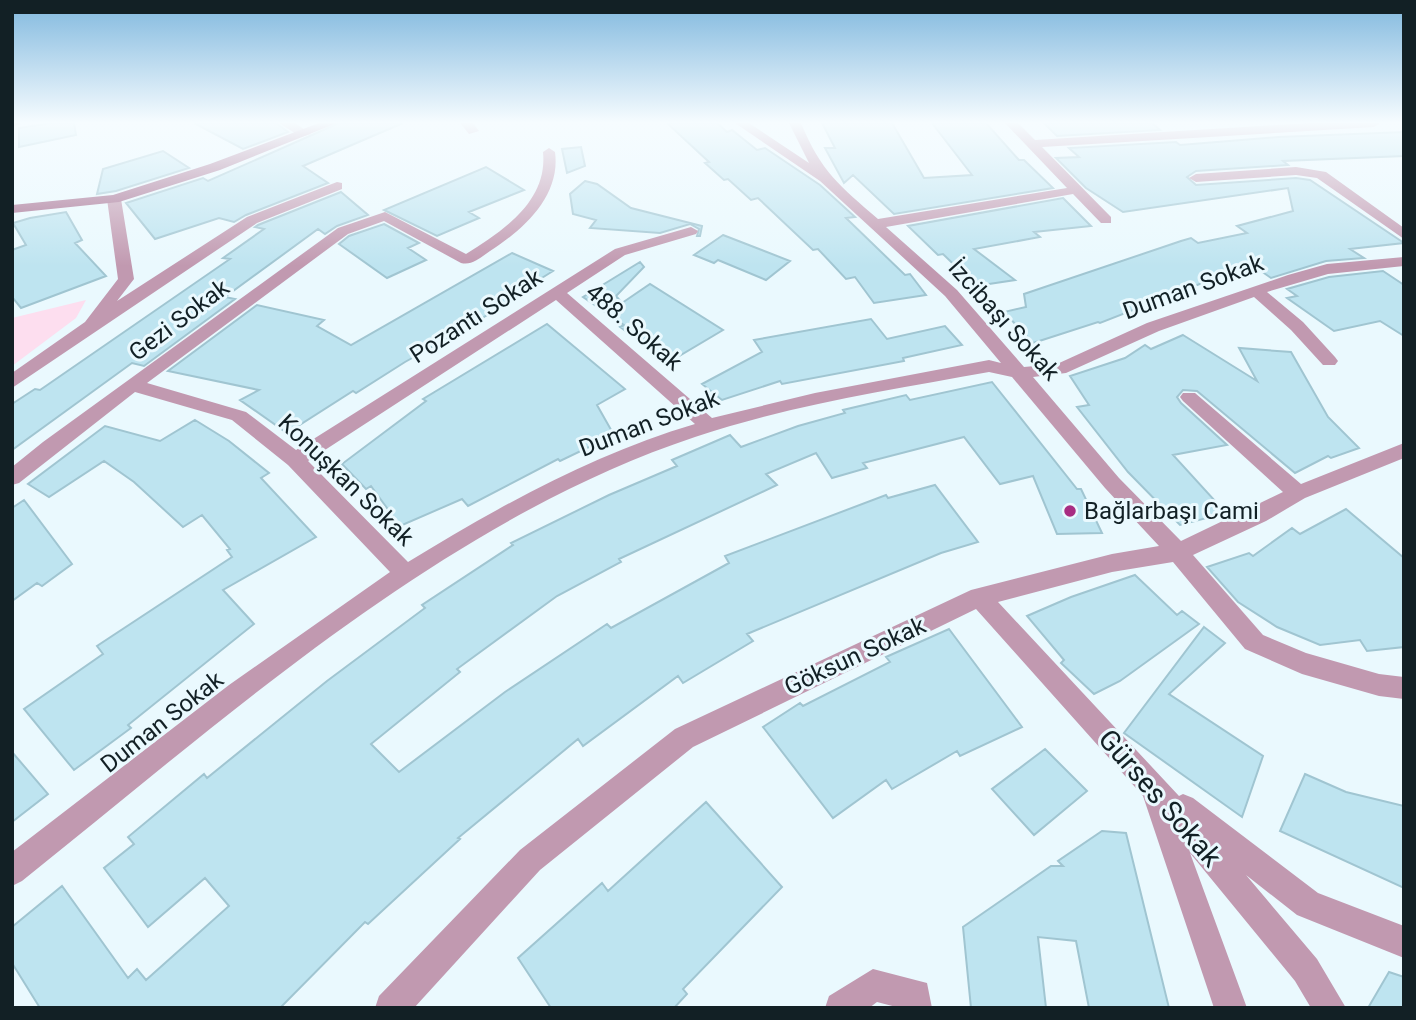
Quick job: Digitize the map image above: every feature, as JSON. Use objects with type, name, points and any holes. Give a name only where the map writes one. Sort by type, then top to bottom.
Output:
[{"type":"street","points":[[12,209],[114,199],[204,171]]},
{"type":"street","name":"Gezi Sokak","points":[[12,478],[132,385],[343,231],[384,216],[466,260],[515,228],[541,198],[548,171]]},
{"type":"street","points":[[812,171],[826,180]]},
{"type":"street","name":"İzcibaşı Sokak","points":[[820,171],[826,180],[951,293],[1112,483],[1178,552],[1254,642],[1302,663],[1379,685],[1404,688]]},
{"type":"street","points":[[1057,171],[1106,220]]},
{"type":"street","points":[[1196,178],[1296,171],[1321,175],[1404,235]]},
{"type":"street","points":[[12,382],[91,326],[252,220],[337,186]]},
{"type":"street","points":[[876,223],[1076,190]]},
{"type":"street","points":[[91,326],[127,279],[114,199]]},
{"type":"street","name":"Pozantı Sokak","points":[[295,460],[620,252],[691,231]]},
{"type":"street","name":"Duman Sokak","points":[[12,870],[382,587],[496,517],[645,448],[739,416],[989,366],[1021,373],[1060,369],[1153,327],[1256,291],[1327,270],[1400,265]]},
{"type":"street","points":[[1256,291],[1297,326],[1329,361]]},
{"type":"street","name":"488. Sokak","points":[[558,293],[709,426]]},
{"type":"street","name":"Konuşkan Sokak","points":[[132,385],[239,416],[295,460],[405,573]]},
{"type":"street","points":[[1189,397],[1298,493]]},
{"type":"street","name":"Göksun Sokak","points":[[391,1008],[530,860],[684,738],[979,597],[1112,562],[1178,552],[1259,515],[1298,493],[1400,456]]},
{"type":"street","name":"Gürses Sokak","points":[[979,597],[1151,784],[1306,970],[1330,1008]]},
{"type":"street","points":[[1151,784],[1308,904],[1404,942]]},
{"type":"street","points":[[1151,784],[1231,1008]]},
{"type":"street","points":[[841,1008],[873,985],[915,995],[916,1008]]},
{"type":"shaded area","points":[[86,300],[76,318],[12,366],[12,318]]},
{"type":"building","points":[[103,171],[181,171],[116,191],[97,194]]},
{"type":"building","points":[[231,171],[310,171],[328,183],[234,222],[219,218],[155,239],[126,203],[203,178],[208,181]]},
{"type":"building","points":[[477,171],[492,171],[524,190],[469,212],[479,218],[437,236],[384,210]]},
{"type":"building","points":[[713,171],[799,171],[820,185],[855,217],[846,218],[905,275],[910,274],[926,295],[874,303],[855,277],[846,279],[818,249],[813,250],[758,198],[751,200],[728,179],[724,180]]},
{"type":"building","points":[[837,171],[920,171],[924,178],[972,175],[969,171],[1035,171],[1053,188],[894,214],[853,175],[844,183]]},
{"type":"building","points":[[1069,171],[1202,171],[1187,177],[1196,185],[1296,178],[1310,180],[1404,243],[1350,249],[1364,258],[1326,261],[1271,278],[1251,264],[1100,323],[1033,343],[1004,312],[1026,307],[1024,294],[1191,238],[1198,243],[1247,233],[1237,226],[1293,211],[1288,188],[1123,212],[1086,188]]},
{"type":"building","points":[[585,181],[597,184],[631,208],[702,226],[700,236],[697,236],[699,229],[690,224],[660,233],[590,228],[596,220],[573,214],[570,194]]},
{"type":"building","points":[[341,192],[368,215],[337,226],[325,234],[318,229],[225,297],[235,299],[144,366],[132,363],[12,450],[12,404],[35,389],[40,390],[230,259],[223,258],[264,229],[255,227],[258,225]]},
{"type":"building","points":[[1063,198],[1091,226],[1034,232],[1040,237],[974,249],[1015,280],[976,286],[943,254],[938,255],[908,226]]},
{"type":"building","points":[[66,212],[82,240],[75,243],[106,276],[21,308],[12,297],[12,250],[26,245],[13,223]]},
{"type":"building","points":[[384,224],[419,243],[408,248],[426,260],[387,278],[339,244],[349,236]]},
{"type":"building","points":[[723,235],[790,261],[766,280],[718,260],[714,263],[694,255]]},
{"type":"building","points":[[512,253],[553,271],[529,286],[532,288],[356,393],[353,391],[287,433],[240,400],[259,390],[168,371],[257,305],[324,320],[317,326],[351,345]]},
{"type":"building","points":[[640,262],[644,267],[616,296],[622,303],[650,284],[723,330],[669,362],[620,327],[624,325],[583,297]]},
{"type":"building","points":[[1383,271],[1404,285],[1404,336],[1380,321],[1334,331],[1287,298],[1297,296],[1287,289],[1329,277]]},
{"type":"building","points":[[871,319],[887,339],[945,326],[962,345],[903,358],[904,361],[782,384],[780,381],[722,400],[702,384],[762,352],[754,340]]},
{"type":"building","points":[[547,324],[625,389],[597,405],[614,435],[560,461],[558,459],[468,506],[462,499],[400,526],[371,486],[366,489],[342,464],[426,401],[423,399]]},
{"type":"building","points":[[1183,335],[1257,381],[1239,348],[1291,352],[1328,417],[1359,448],[1331,458],[1328,456],[1295,473],[1197,391],[1183,390],[1177,397],[1181,403],[1227,445],[1173,455],[1226,513],[1180,525],[1128,472],[1077,407],[1089,405],[1070,376],[1125,358],[1145,345],[1151,349]]},
{"type":"building","points":[[992,382],[1077,489],[1081,489],[1102,533],[1057,534],[1033,476],[1000,484],[964,437],[863,463],[867,468],[832,478],[816,453],[766,474],[777,485],[619,559],[621,562],[557,596],[457,669],[460,672],[371,744],[399,772],[505,692],[607,624],[611,628],[729,563],[725,556],[886,495],[888,498],[935,485],[978,542],[941,553],[747,634],[753,641],[683,683],[678,676],[583,746],[578,739],[458,838],[460,839],[368,924],[365,922],[280,1008],[40,1008],[12,963],[12,927],[62,886],[128,978],[137,969],[146,980],[229,906],[205,878],[148,927],[104,868],[134,844],[128,837],[204,774],[207,778],[327,681],[425,608],[422,605],[513,545],[511,543],[609,495],[677,466],[672,460],[730,435],[741,447],[798,426],[845,413],[843,410],[906,395],[910,400]]},
{"type":"building","points":[[195,420],[229,441],[269,473],[261,478],[316,537],[223,590],[254,624],[128,725],[131,728],[74,770],[24,709],[103,654],[97,646],[232,557],[227,550],[230,549],[202,515],[183,527],[134,482],[104,461],[49,497],[28,484],[105,426],[160,441]]},
{"type":"building","points":[[24,500],[72,564],[42,586],[37,583],[12,601],[12,508]]},
{"type":"building","points":[[1346,509],[1404,558],[1404,647],[1367,651],[1360,640],[1320,645],[1277,627],[1238,602],[1207,567],[1249,553],[1253,556],[1292,528],[1300,534]]},
{"type":"building","points":[[1135,575],[1177,615],[1182,611],[1199,624],[1120,681],[1094,694],[1061,663],[1064,660],[1027,616],[1071,597]]},
{"type":"building","points":[[1204,627],[1225,643],[1169,694],[1263,756],[1242,817],[1124,733]]},
{"type":"building","points":[[949,629],[1022,727],[960,756],[957,751],[892,789],[886,780],[833,818],[763,727],[800,703],[803,706],[890,662],[886,657]]},
{"type":"building","points":[[1045,749],[1087,791],[1034,835],[992,789]]},
{"type":"building","points":[[12,752],[48,794],[12,822]]},
{"type":"building","points":[[1305,774],[1346,792],[1404,806],[1404,888],[1280,831]]},
{"type":"building","points":[[706,802],[782,887],[683,989],[687,994],[674,1008],[551,1008],[518,958],[602,883],[608,891]]},
{"type":"building","points":[[1102,831],[1126,833],[1169,1008],[1089,1008],[1076,941],[1038,937],[1046,1008],[971,1008],[963,927],[1051,866],[1063,866],[1058,861]]},
{"type":"building","points":[[1389,972],[1404,977],[1404,1008],[1368,1008]]},
{"type":"place","name":"Bağlarbaşı Cami","points":[[1070,511]]}]
